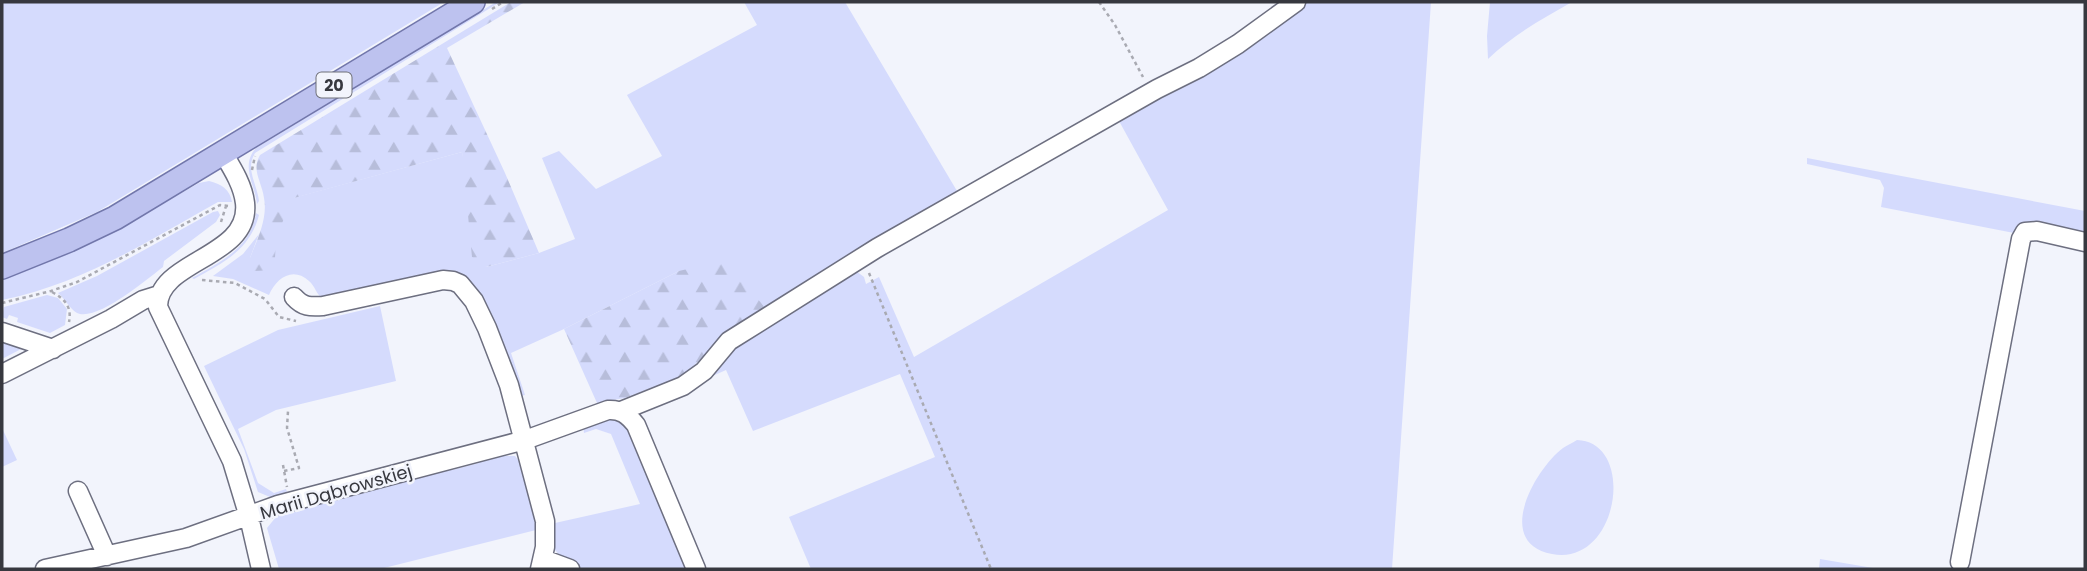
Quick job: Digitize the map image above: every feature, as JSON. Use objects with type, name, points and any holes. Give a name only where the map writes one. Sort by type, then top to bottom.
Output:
[{"type":"main road","name":"20","points":[[2,267],[115,218],[473,2]]},
{"type":"street","name":"Marii Dąbrowskiej","points":[[45,569],[186,538],[290,502],[525,440],[608,410],[621,411],[683,386],[704,371],[729,341],[862,257],[1157,89],[1199,68],[1297,2]]},
{"type":"street","points":[[223,153],[245,201],[240,225],[230,240],[166,284],[159,295],[160,313],[226,447],[249,517],[261,569]]},
{"type":"street","points":[[1960,562],[2021,239],[2025,232],[2036,231],[2085,242]]},
{"type":"street","points":[[294,297],[300,304],[309,307],[323,306],[443,280],[460,285],[474,301],[487,328],[509,385],[525,440],[545,521],[541,564],[570,569]]},
{"type":"street","points":[[2,374],[143,300],[159,295]]},
{"type":"street","points":[[2,332],[53,349]]},
{"type":"street","points":[[621,411],[636,425],[696,569]]},
{"type":"street","points":[[78,491],[107,555]]},
{"type":"path","points":[[1099,2],[1115,25],[1140,75],[1157,89]]},
{"type":"path","points":[[2,303],[51,291],[96,273],[220,205],[226,206],[225,215],[215,229]]},
{"type":"path","points":[[862,257],[991,569]]},
{"type":"path","points":[[198,279],[235,283],[265,299],[279,317],[289,321],[302,320]]},
{"type":"path","points":[[51,291],[62,298],[71,311],[66,328]]},
{"type":"path","points":[[284,471],[299,468],[288,428],[288,411]]},
{"type":"path","points":[[283,465],[288,489]]},
{"type":"green space","points":[[2,2],[444,2],[97,212],[2,253]]},
{"type":"green space","points":[[500,2],[255,153],[251,171],[259,201],[257,204],[249,168],[251,155],[256,148]]},
{"type":"green space","points":[[511,2],[525,2],[447,48],[539,253],[486,267],[472,257],[462,152],[294,198],[279,232],[275,270],[253,271],[250,258],[261,229],[265,206],[257,171],[260,155]]},
{"type":"green space","points":[[744,2],[845,2],[957,191],[766,309],[679,271],[511,353],[525,395],[520,396],[476,287],[462,274],[446,273],[323,299],[309,281],[297,274],[281,279],[269,295],[233,279],[213,276],[243,254],[259,234],[250,258],[274,247],[279,227],[293,198],[462,152],[486,267],[539,253],[575,239],[542,158],[559,151],[596,189],[662,156],[627,95],[757,25]]},
{"type":"green space","points":[[1303,2],[1431,2],[1392,569],[811,569],[789,517],[935,457],[900,374],[753,431],[726,370],[699,382],[736,345],[856,271],[864,277],[866,284],[879,277],[914,357],[1168,210],[1119,121]]},
{"type":"green space","points":[[1490,2],[1572,2],[1518,35],[1488,59]]},
{"type":"green space","points":[[1807,158],[2085,211],[2085,234],[2025,224],[2019,225],[2014,233],[1881,207],[1884,188],[1880,180],[1807,164]]},
{"type":"green space","points":[[209,181],[224,188],[232,202],[218,202],[114,260],[87,272],[32,293],[2,300],[2,276],[92,243],[199,183]]},
{"type":"green space","points":[[218,211],[220,215],[216,222],[164,261],[163,267],[109,306],[86,314],[77,313],[58,293],[97,276]]},
{"type":"green space","points":[[256,213],[259,215],[255,227],[242,246],[215,267],[192,278],[223,260],[240,245],[253,225]]},
{"type":"green space","points":[[725,260],[766,309],[717,344],[687,372],[675,379],[625,398],[597,403],[564,329],[679,271]]},
{"type":"green space","points":[[47,295],[58,298],[67,309],[65,325],[50,333],[17,322],[18,318],[9,315],[7,319],[2,317],[4,307]]},
{"type":"green space","points":[[380,306],[396,381],[276,410],[238,429],[258,483],[274,493],[286,489],[287,492],[270,497],[258,492],[244,449],[204,366],[278,330]]},
{"type":"green space","points":[[2,340],[20,345],[23,348],[2,359]]},
{"type":"green space","points":[[608,417],[620,418],[633,432],[691,569],[583,569],[563,559],[554,549],[555,523],[640,504],[611,434],[596,429],[584,433],[583,427]]},
{"type":"green space","points":[[2,428],[17,460],[2,467]]},
{"type":"green space","points":[[1577,440],[1596,446],[1608,460],[1613,480],[1612,503],[1605,524],[1593,542],[1575,553],[1552,554],[1534,547],[1525,536],[1522,521],[1525,505],[1541,472],[1552,458]]},
{"type":"green space","points":[[503,453],[504,456],[515,456],[520,462],[534,512],[536,530],[380,569],[279,569],[267,528],[281,515],[280,511],[448,467],[452,470],[479,463],[481,458]]},
{"type":"green space","points":[[1820,559],[1879,569],[1819,569]]}]
